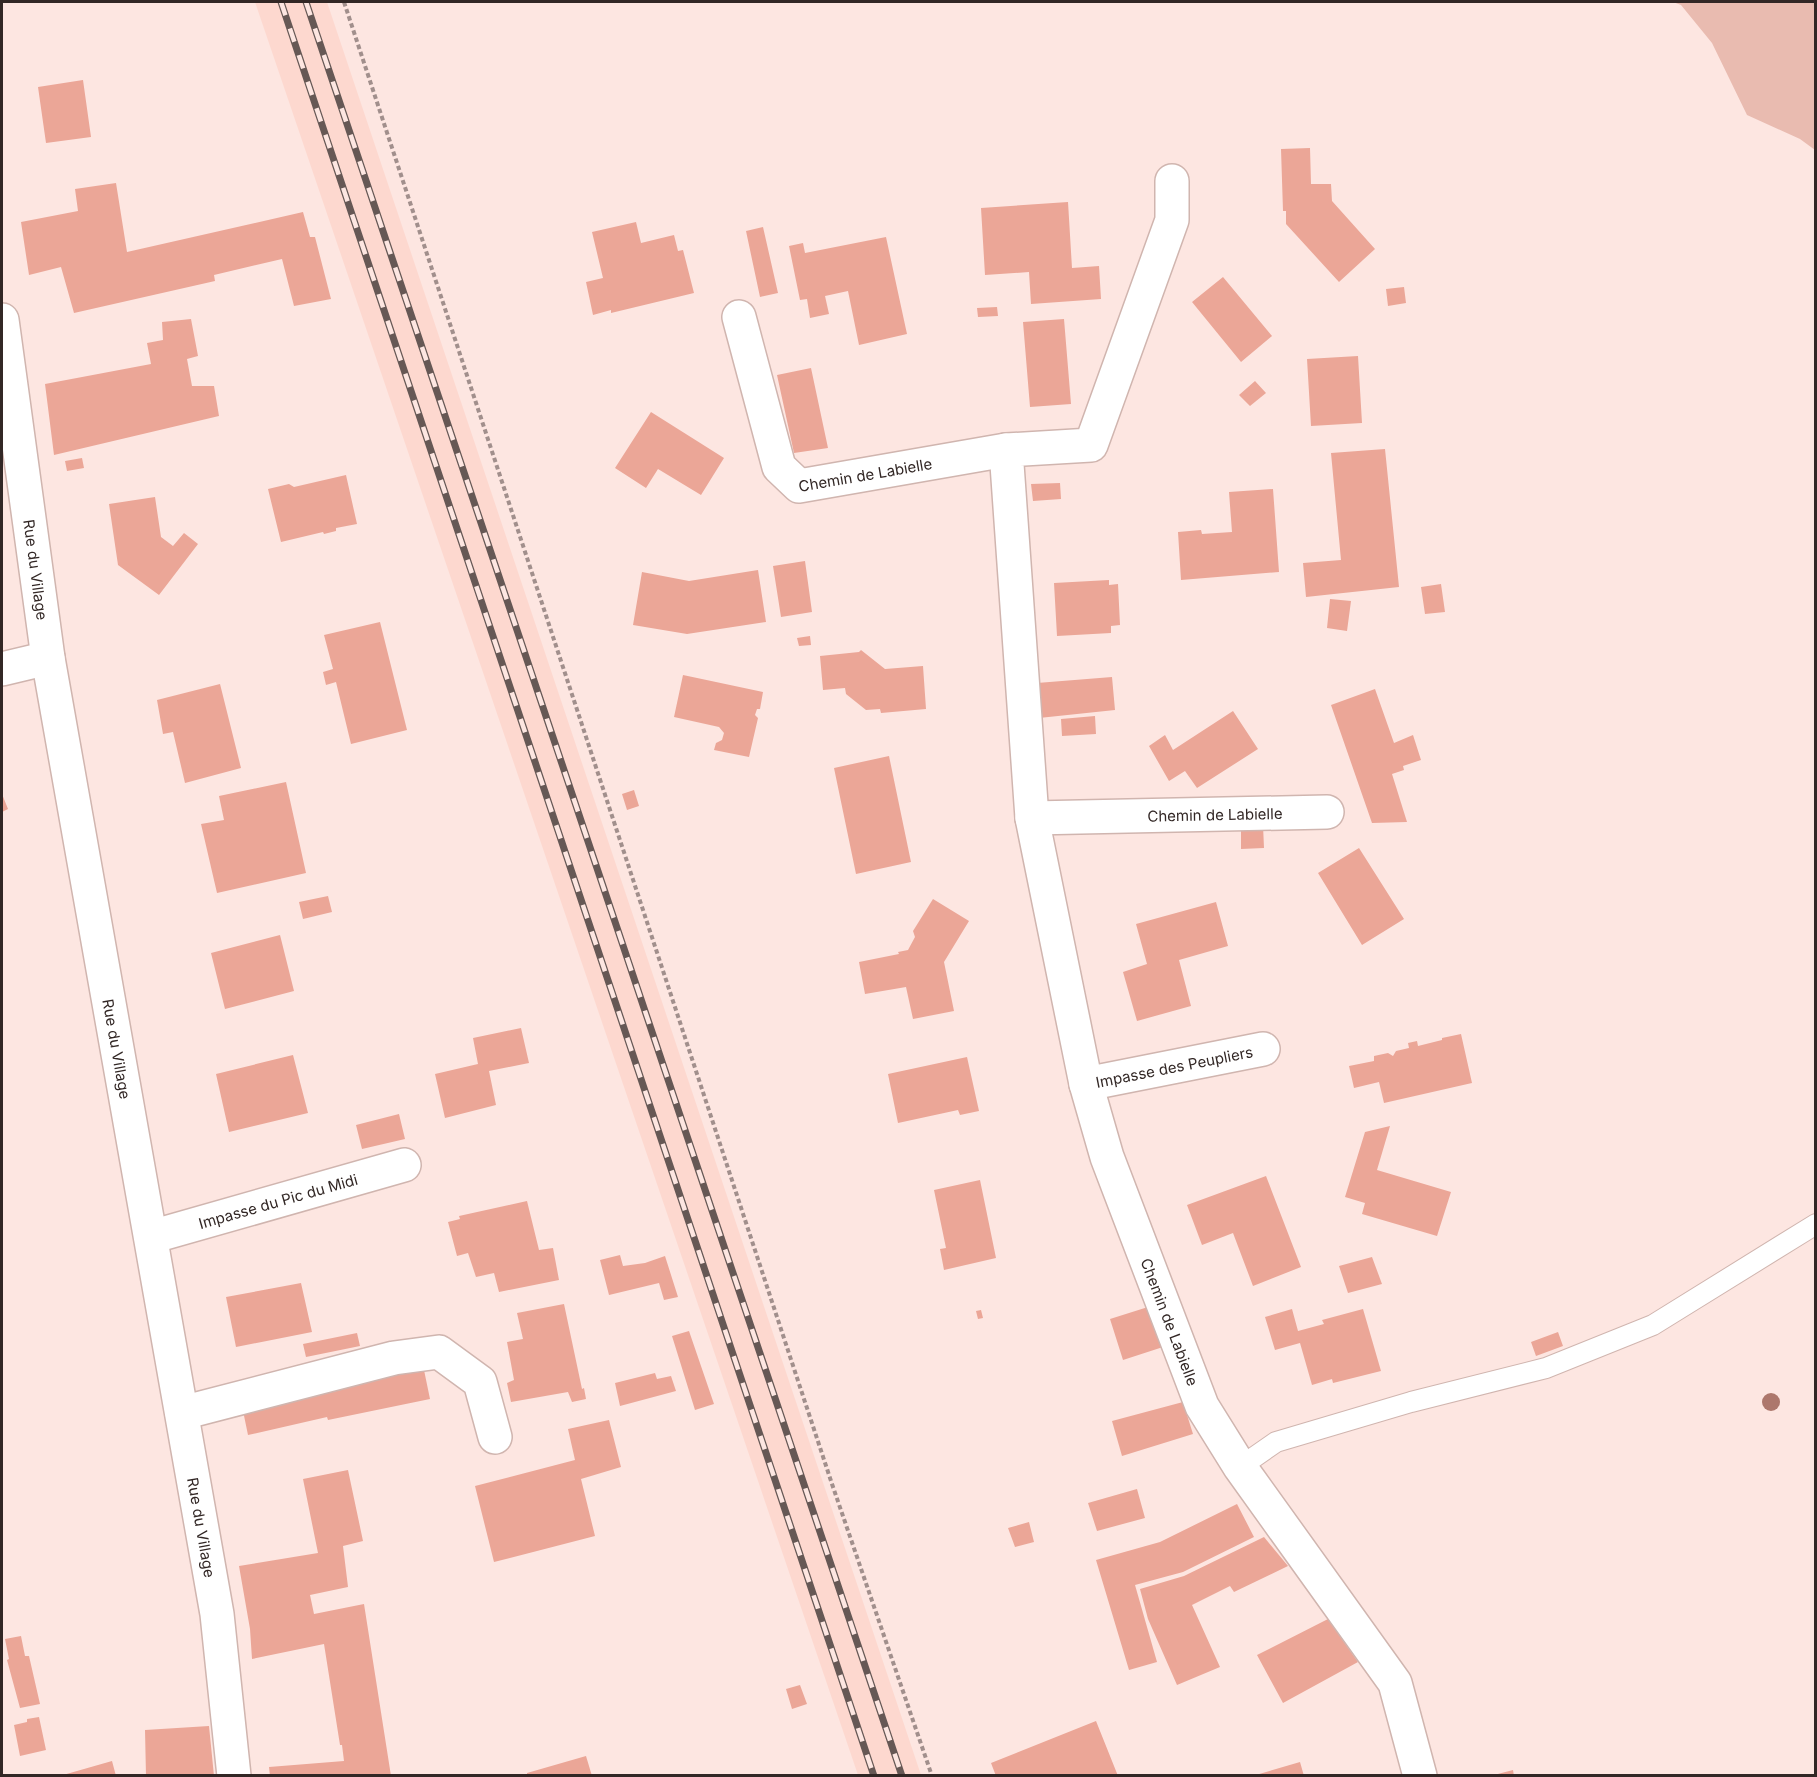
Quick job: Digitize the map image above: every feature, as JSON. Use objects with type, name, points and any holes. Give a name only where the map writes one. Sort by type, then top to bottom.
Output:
[{"type":"street","name":"Chemin de Labielle","points":[[739,317],[779,467],[799,486],[1006,450],[1091,445],[1172,220],[1173,181]]},
{"type":"street","name":"Rue du Village","points":[[2,320],[48,658],[217,1614],[234,1776]]},
{"type":"street","name":"Chemin de Labielle","points":[[1006,450],[1032,818],[1086,1084],[1107,1157],[1202,1406],[1240,1467],[1395,1683],[1420,1776]]},
{"type":"street","points":[[2,669],[48,658]]},
{"type":"street","name":"Chemin de Labielle","points":[[1032,818],[1327,812]]},
{"type":"street","name":"Impasse des Peupliers","points":[[1086,1084],[1263,1049]]},
{"type":"street","name":"Impasse du Pic du Midi","points":[[151,1237],[404,1165]]},
{"type":"street","points":[[182,1413],[394,1358],[440,1352],[480,1382],[495,1437]]},
{"type":"lane","points":[[1240,1467],[1276,1442],[1411,1402],[1546,1368],[1653,1325],[1815,1224]]},
{"type":"path","points":[[344,2],[832,1484],[932,1776]]},
{"type":"shaded area","points":[[255,2],[327,2],[921,1775],[858,1775]]},
{"type":"shaded area","points":[[1673,2],[1815,2],[1815,150],[1800,139],[1747,115],[1712,43],[1681,5]]},
{"type":"building","points":[[83,80],[91,137],[46,143],[38,87]]},
{"type":"building","points":[[1310,148],[1311,184],[1331,184],[1332,201],[1375,249],[1339,282],[1286,224],[1286,211],[1283,211],[1281,149]]},
{"type":"building","points":[[116,183],[127,252],[303,212],[310,237],[315,237],[331,299],[294,306],[282,259],[214,275],[215,281],[74,313],[61,267],[29,275],[21,222],[78,211],[75,189]]},
{"type":"building","points":[[1068,202],[1072,268],[1099,266],[1101,299],[1031,304],[1029,272],[985,275],[981,208]]},
{"type":"building","points":[[636,222],[641,243],[674,235],[678,251],[683,250],[694,293],[611,313],[611,310],[593,315],[586,282],[603,278],[592,232]]},
{"type":"building","points":[[763,227],[778,293],[760,297],[746,231]]},
{"type":"building","points":[[886,237],[907,334],[859,345],[848,291],[825,296],[829,314],[810,318],[807,299],[800,300],[789,246],[803,243],[805,253]]},
{"type":"building","points":[[1223,277],[1272,336],[1241,362],[1192,302]]},
{"type":"building","points":[[1404,287],[1406,303],[1388,306],[1386,289]]},
{"type":"building","points":[[997,307],[998,316],[978,317],[977,308]]},
{"type":"building","points":[[191,319],[198,356],[187,359],[192,386],[214,386],[219,416],[54,455],[45,384],[151,364],[147,343],[163,340],[162,322]]},
{"type":"building","points":[[1064,319],[1071,404],[1030,407],[1023,322]]},
{"type":"building","points":[[1358,356],[1362,423],[1311,426],[1307,359]]},
{"type":"building","points":[[811,368],[828,448],[794,453],[777,375]]},
{"type":"building","points":[[1255,381],[1266,393],[1250,406],[1239,395]]},
{"type":"building","points":[[651,412],[724,458],[701,495],[658,469],[646,488],[615,468]]},
{"type":"building","points":[[1385,449],[1399,587],[1306,597],[1303,563],[1341,560],[1331,453]]},
{"type":"building","points":[[82,458],[84,468],[67,471],[65,461]]},
{"type":"building","points":[[346,475],[357,524],[336,528],[336,531],[324,534],[323,532],[281,542],[268,489],[289,484],[294,487]]},
{"type":"building","points":[[1060,483],[1061,499],[1033,501],[1031,484]]},
{"type":"building","points":[[1273,489],[1279,572],[1181,580],[1178,532],[1201,530],[1202,534],[1232,532],[1229,492]]},
{"type":"building","points":[[155,497],[161,537],[173,546],[184,533],[198,544],[159,595],[118,565],[109,504]]},
{"type":"building","points":[[805,561],[812,612],[781,617],[773,566]]},
{"type":"building","points":[[758,570],[766,622],[687,634],[633,625],[642,572],[689,581]]},
{"type":"building","points":[[1109,580],[1109,585],[1118,584],[1120,625],[1111,626],[1111,633],[1057,636],[1054,583]]},
{"type":"building","points":[[1441,584],[1445,612],[1425,614],[1421,587]]},
{"type":"building","points":[[1330,599],[1351,601],[1347,631],[1327,628]]},
{"type":"building","points":[[380,622],[407,730],[351,744],[336,682],[326,685],[323,672],[333,669],[324,635]]},
{"type":"building","points":[[810,636],[811,645],[799,646],[797,638]]},
{"type":"building","points":[[861,650],[885,669],[923,666],[926,709],[881,713],[880,709],[866,710],[846,694],[845,688],[823,690],[820,656]]},
{"type":"building","points":[[683,675],[763,692],[760,709],[757,709],[755,715],[758,718],[749,757],[714,750],[716,743],[722,740],[724,733],[719,727],[674,717]]},
{"type":"building","points":[[1112,677],[1115,710],[1039,718],[1037,683]]},
{"type":"building","points":[[220,684],[241,768],[185,783],[173,732],[163,734],[157,700]]},
{"type":"building","points":[[1375,689],[1394,743],[1413,735],[1421,760],[1403,766],[1404,770],[1392,774],[1407,822],[1372,823],[1331,705]]},
{"type":"building","points":[[1233,711],[1258,749],[1197,788],[1185,771],[1169,781],[1149,746],[1165,735],[1173,750]]},
{"type":"building","points":[[1095,716],[1096,734],[1062,736],[1061,719]]},
{"type":"building","points":[[889,756],[911,862],[856,874],[834,768]]},
{"type":"building","points":[[286,782],[306,873],[217,893],[201,824],[224,820],[219,796]]},
{"type":"building","points":[[634,790],[639,806],[627,810],[622,794]]},
{"type":"building","points":[[2,794],[8,809],[2,812]]},
{"type":"building","points":[[1263,825],[1264,848],[1241,849],[1241,826]]},
{"type":"building","points":[[1359,848],[1404,919],[1362,945],[1318,873]]},
{"type":"building","points":[[328,896],[332,912],[303,919],[299,902]]},
{"type":"building","points":[[933,899],[969,921],[944,962],[954,1011],[913,1019],[906,987],[865,994],[859,962],[908,950],[915,937],[913,931]]},
{"type":"building","points":[[1216,902],[1228,946],[1179,960],[1191,1006],[1137,1021],[1123,972],[1147,964],[1136,924]]},
{"type":"building","points":[[280,935],[294,991],[225,1009],[211,953]]},
{"type":"building","points":[[521,1028],[529,1063],[489,1071],[496,1105],[445,1118],[435,1074],[478,1064],[473,1038]]},
{"type":"building","points":[[1461,1034],[1472,1083],[1384,1103],[1379,1082],[1354,1088],[1349,1066],[1374,1061],[1374,1056],[1388,1053],[1393,1056],[1396,1051],[1409,1048],[1408,1043],[1417,1041],[1418,1046]]},
{"type":"building","points":[[293,1055],[308,1113],[229,1132],[216,1074]]},
{"type":"building","points":[[967,1057],[979,1111],[960,1115],[958,1110],[898,1123],[888,1074]]},
{"type":"building","points":[[399,1114],[405,1139],[362,1149],[356,1125]]},
{"type":"building","points":[[1390,1126],[1377,1170],[1451,1192],[1437,1236],[1362,1214],[1365,1203],[1345,1197],[1365,1132]]},
{"type":"building","points":[[1266,1176],[1301,1267],[1253,1286],[1233,1233],[1202,1245],[1187,1205]]},
{"type":"building","points":[[980,1180],[996,1258],[944,1270],[940,1249],[946,1248],[934,1190]]},
{"type":"building","points":[[527,1201],[539,1250],[553,1248],[559,1280],[499,1292],[494,1273],[476,1277],[468,1253],[457,1256],[448,1222],[460,1219],[459,1216]]},
{"type":"building","points":[[620,1255],[623,1266],[645,1263],[665,1256],[678,1297],[664,1300],[659,1283],[609,1295],[600,1260]]},
{"type":"building","points":[[1372,1257],[1382,1284],[1348,1293],[1339,1266]]},
{"type":"building","points":[[301,1283],[312,1332],[236,1347],[226,1297]]},
{"type":"building","points":[[564,1304],[586,1399],[572,1402],[568,1392],[511,1402],[507,1383],[514,1380],[507,1342],[523,1339],[517,1313]]},
{"type":"building","points":[[1148,1307],[1163,1347],[1123,1360],[1110,1319]]},
{"type":"building","points":[[1292,1309],[1298,1331],[1324,1324],[1322,1320],[1363,1309],[1381,1371],[1333,1383],[1332,1379],[1312,1385],[1300,1343],[1275,1350],[1265,1317]]},
{"type":"building","points":[[981,1310],[983,1318],[978,1319],[976,1311]]},
{"type":"building","points":[[689,1331],[714,1404],[695,1410],[672,1336]]},
{"type":"building","points":[[1558,1332],[1563,1346],[1536,1356],[1531,1342]]},
{"type":"building","points":[[357,1333],[360,1346],[306,1357],[303,1344]]},
{"type":"building","points":[[424,1370],[430,1399],[328,1420],[327,1417],[248,1435],[242,1406],[403,1372],[403,1374]]},
{"type":"building","points":[[655,1373],[657,1379],[671,1376],[676,1391],[620,1406],[615,1383]]},
{"type":"building","points":[[1183,1402],[1193,1434],[1122,1456],[1112,1421]]},
{"type":"building","points":[[609,1420],[621,1467],[581,1479],[595,1536],[494,1562],[475,1486],[575,1460],[568,1429]]},
{"type":"building","points":[[348,1470],[363,1541],[343,1546],[348,1587],[310,1595],[314,1614],[364,1604],[391,1776],[270,1776],[269,1767],[344,1761],[342,1745],[340,1745],[324,1644],[252,1659],[250,1629],[239,1566],[318,1553],[303,1479]]},
{"type":"building","points":[[1137,1489],[1145,1518],[1097,1531],[1088,1503]]},
{"type":"building","points":[[1237,1504],[1254,1537],[1183,1572],[1135,1585],[1157,1662],[1129,1670],[1096,1560],[1160,1542]]},
{"type":"building","points":[[1029,1522],[1034,1542],[1015,1547],[1008,1528]]},
{"type":"building","points":[[1264,1537],[1288,1566],[1234,1592],[1230,1586],[1192,1605],[1220,1667],[1177,1685],[1148,1619],[1140,1589],[1184,1576]]},
{"type":"building","points":[[1328,1619],[1358,1662],[1283,1703],[1257,1655]]},
{"type":"building","points":[[21,1636],[25,1656],[29,1656],[40,1704],[20,1708],[7,1660],[9,1659],[5,1639]]},
{"type":"building","points":[[800,1685],[807,1704],[792,1709],[786,1689]]},
{"type":"building","points":[[39,1717],[46,1750],[20,1756],[14,1725]]},
{"type":"building","points":[[1096,1721],[1118,1776],[996,1776],[991,1763]]},
{"type":"building","points":[[209,1726],[214,1776],[146,1776],[145,1730]]},
{"type":"building","points":[[586,1756],[592,1776],[527,1776],[527,1773]]},
{"type":"building","points":[[112,1761],[116,1776],[63,1776],[63,1775]]},
{"type":"building","points":[[1300,1762],[1304,1776],[1256,1776],[1256,1775]]},
{"type":"building","points":[[1513,1770],[1514,1776],[1494,1776],[1494,1775]]},
{"type":"railway","points":[[281,2],[874,1776]]},
{"type":"railway","points":[[306,2],[902,1776]]}]
